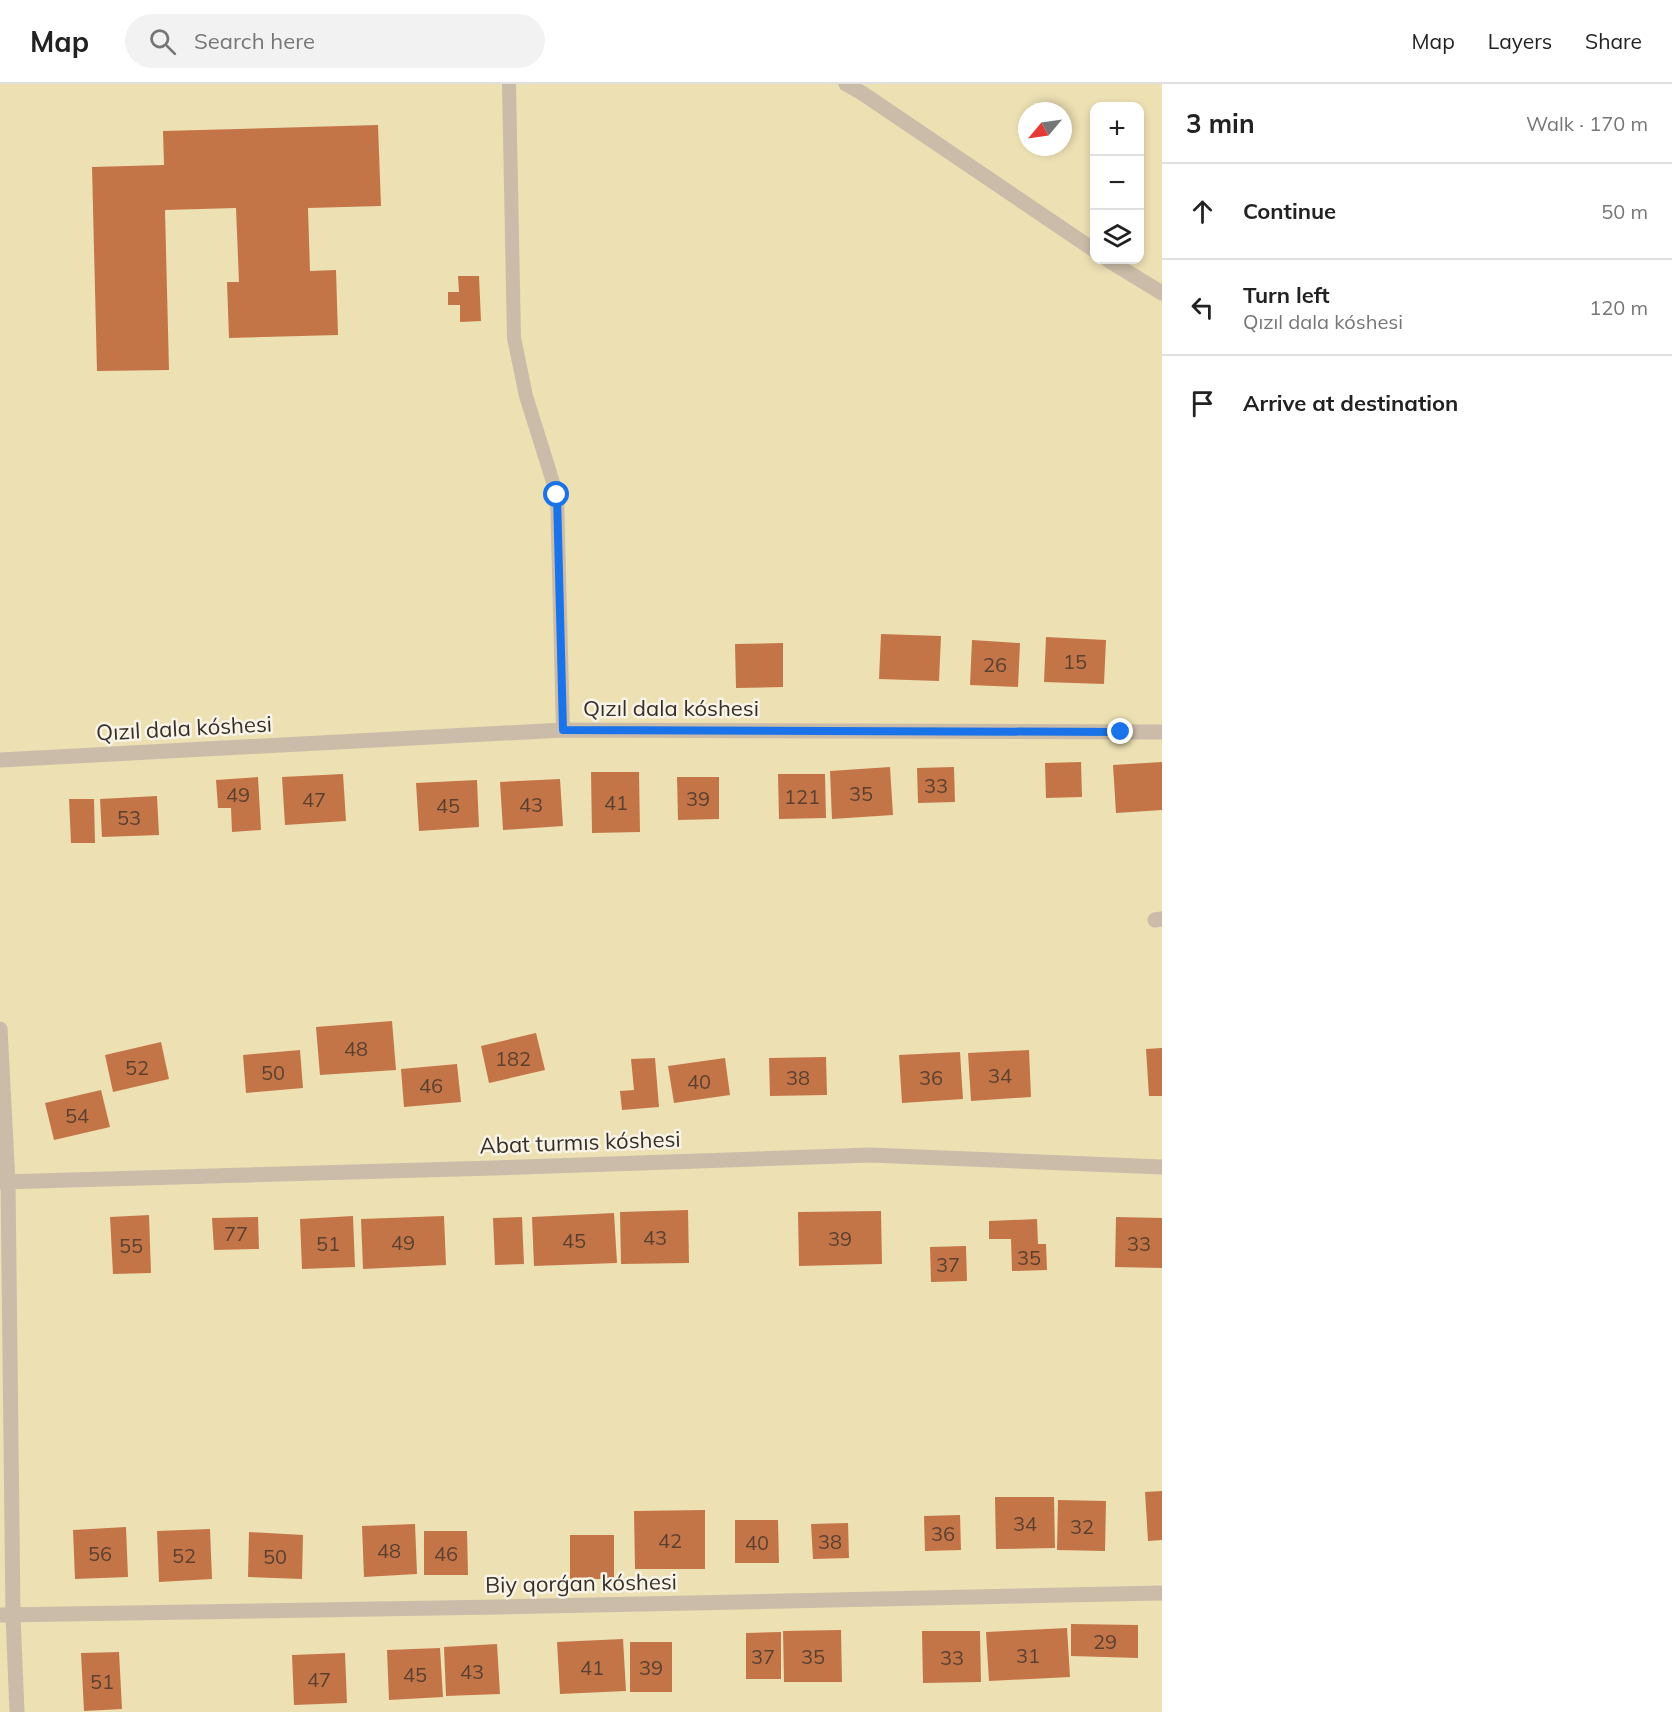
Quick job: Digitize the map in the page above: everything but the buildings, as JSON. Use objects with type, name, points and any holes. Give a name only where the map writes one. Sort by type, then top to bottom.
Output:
[{"type":"street","points":[[846,84],[1090,247]]},
{"type":"street","points":[[1115,264],[1162,293]]},
{"type":"street","name":"Qızıl dala kóshesi","points":[[0,760],[563,730],[1162,732]]},
{"type":"street","points":[[0,1029],[4,1182],[6,1615],[17,1712]]},
{"type":"street","name":"Abat turmıs kóshesi","points":[[4,1182],[870,1155],[1162,1167]]},
{"type":"street","name":"Biy qorǵan kóshesi","points":[[6,1615],[1162,1593]]},
{"type":"lane","points":[[509,84],[514,338],[525,396],[557,495],[563,730]]},
{"type":"sand","points":[[0,84],[1162,84],[1162,1712],[0,1712]]},
{"type":"route","points":[[557,495],[563,730],[1121,732]]}]
